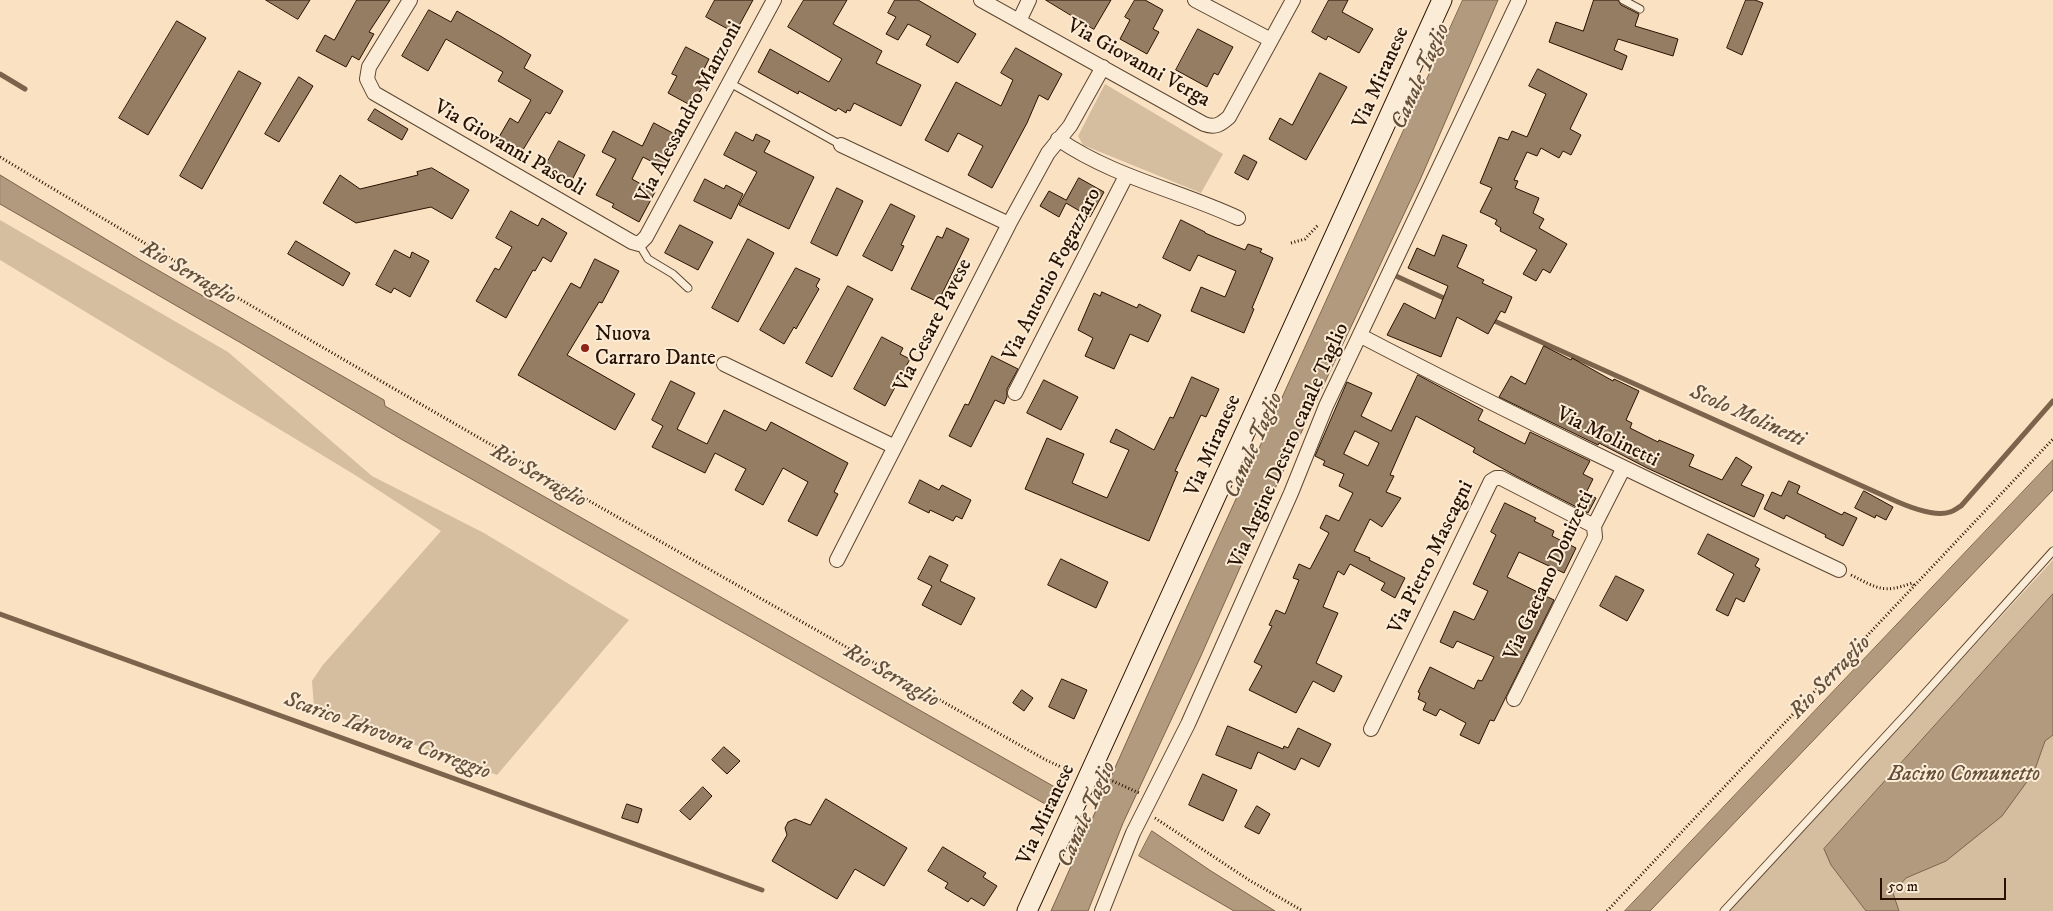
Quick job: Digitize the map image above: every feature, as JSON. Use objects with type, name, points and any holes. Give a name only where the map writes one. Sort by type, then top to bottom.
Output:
[{"type":"main road","name":"Via Miranese","points":[[1027,911],[1097,774],[1442,0]]},
{"type":"street","name":"Via Giovanni Pascoli","points":[[410,0],[369,67],[367,79],[374,93],[516,176],[632,242],[639,244]]},
{"type":"street","name":"Via Alessandro Manzoni","points":[[639,244],[646,237],[774,0]]},
{"type":"street","name":"Via Giovanni Verga","points":[[981,0],[1212,127],[1224,122],[1229,117],[1271,40]]},
{"type":"street","points":[[1019,21],[1029,0]]},
{"type":"street","points":[[1195,0],[1271,40],[1293,0]]},
{"type":"street","name":"Via Argine Destro canale Taglio","points":[[1102,911],[1132,833],[1188,724],[1287,502],[1326,406],[1361,336],[1519,0]]},
{"type":"street","name":"Via Cesare Pavese","points":[[837,560],[1009,224],[1048,153],[1070,126],[1103,67]]},
{"type":"street","name":"Via Antonio Fogazzaro","points":[[1058,139],[1078,153],[1126,176],[1219,209],[1238,218]]},
{"type":"street","points":[[841,145],[1009,224]]},
{"type":"street","name":"Via Antonio Fogazzaro","points":[[1015,393],[1126,176]]},
{"type":"street","name":"Via Molinetti","points":[[1361,336],[1482,400],[1623,469],[1839,570]]},
{"type":"street","points":[[724,364],[895,447]]},
{"type":"street","name":"Via Gaetano Donizetti","points":[[1514,699],[1595,537],[1594,526],[1623,469]]},
{"type":"street","name":"Via Pietro Mascagni","points":[[1371,729],[1491,481],[1501,478],[1594,526]]},
{"type":"lane","points":[[1622,0],[1640,9]]},
{"type":"lane","points":[[730,83],[841,145]]},
{"type":"lane","points":[[639,244],[648,259],[673,274],[688,288]]},
{"type":"lane","points":[[1724,911],[1909,712],[2053,552]]},
{"type":"path","points":[[0,157],[449,419],[1037,755],[1060,767],[1083,768],[1143,796]]},
{"type":"path","points":[[1292,243],[1305,239],[1319,224]]},
{"type":"path","points":[[1607,911],[2053,440]]},
{"type":"path","points":[[1839,570],[1880,589],[1897,588],[1912,583],[1915,586]]},
{"type":"path","points":[[1144,811],[1249,880],[1303,911]]},
{"type":"shaded area","points":[[1105,84],[1223,154],[1201,193],[1083,145],[1078,136]]},
{"type":"shaded area","points":[[0,220],[228,352],[372,476],[484,533],[629,620],[497,775],[314,708],[312,681],[322,666],[441,531],[355,475],[0,260]]},
{"type":"shaded area","points":[[2053,560],[2053,594],[1831,865],[1866,911],[1730,911]]},
{"type":"shaded area","points":[[2053,735],[2053,911],[1899,911],[1893,893],[1906,878],[1946,861],[2034,772],[2045,741]]},
{"type":"water","points":[[1463,0],[1498,0],[1420,180],[1278,482],[1200,658],[1123,823],[1088,911],[1051,911],[1181,620]]},
{"type":"water","points":[[0,175],[142,261],[384,400],[385,406],[1060,790],[1054,809],[401,439],[241,343],[0,204]]},
{"type":"water","points":[[2053,460],[2053,490],[1650,911],[1625,911]]},
{"type":"water","name":"Bacino Comunetto","points":[[2053,594],[2053,735],[2045,741],[2034,772],[2002,816],[1946,861],[1906,878],[1893,893],[1899,911],[1866,911],[1831,865],[1824,849]]},
{"type":"water","points":[[1152,831],[1275,911],[1234,911],[1139,856]]},
{"type":"building","points":[[266,0],[310,0],[298,19]]},
{"type":"building","points":[[357,0],[390,0],[369,32],[374,34],[359,60],[352,56],[346,67],[316,51],[325,35],[334,40]]},
{"type":"building","points":[[715,0],[753,0],[735,33],[706,17]]},
{"type":"building","points":[[804,0],[847,0],[833,24],[882,51],[876,63],[921,85],[901,126],[854,103],[850,111],[847,110],[846,113],[838,108],[836,111],[799,91],[798,94],[758,72],[770,49],[829,82],[842,59],[788,27]]},
{"type":"building","points":[[895,0],[918,0],[976,34],[958,63],[926,45],[931,36],[908,24],[898,40],[886,34],[896,17],[888,13]]},
{"type":"building","points":[[1046,0],[1111,0],[1094,29]]},
{"type":"building","points":[[1135,0],[1145,0],[1163,10],[1153,29],[1159,32],[1147,54],[1120,39],[1130,20],[1125,17]]},
{"type":"building","points":[[1329,0],[1348,0],[1342,12],[1373,29],[1359,53],[1328,36],[1326,40],[1312,32]]},
{"type":"building","points":[[1594,0],[1618,0],[1621,5],[1639,14],[1635,26],[1678,39],[1673,56],[1618,39],[1614,50],[1627,56],[1622,70],[1549,42],[1556,22],[1583,31]]},
{"type":"building","points":[[1746,0],[1755,0],[1763,3],[1742,55],[1727,48]]},
{"type":"building","points":[[429,10],[451,22],[457,11],[502,37],[531,55],[524,68],[563,91],[550,114],[546,112],[518,158],[495,144],[510,118],[518,123],[531,100],[498,81],[503,72],[446,39],[428,71],[402,56]]},
{"type":"building","points":[[177,21],[206,38],[148,135],[119,118]]},
{"type":"building","points":[[1198,29],[1233,47],[1218,75],[1214,73],[1207,87],[1176,70]]},
{"type":"building","points":[[686,47],[709,59],[699,79],[705,82],[692,106],[668,93],[677,76],[672,74]]},
{"type":"building","points":[[1016,48],[1062,74],[1048,100],[1039,95],[1027,123],[992,188],[968,175],[983,146],[958,133],[948,152],[925,140],[956,82],[1001,106],[1013,80],[1001,73]]},
{"type":"building","points":[[1538,69],[1587,94],[1570,129],[1581,135],[1571,155],[1563,151],[1559,158],[1541,148],[1537,156],[1527,152],[1514,180],[1518,181],[1515,188],[1539,198],[1533,213],[1544,219],[1539,228],[1567,244],[1550,273],[1543,269],[1536,281],[1523,274],[1537,250],[1500,231],[1501,228],[1495,224],[1497,220],[1480,212],[1492,188],[1480,183],[1499,137],[1508,140],[1512,131],[1527,137],[1546,94],[1529,86]]},
{"type":"building","points":[[239,71],[261,83],[202,189],[180,176]]},
{"type":"building","points":[[1320,73],[1347,87],[1306,160],[1269,139],[1280,118],[1292,125]]},
{"type":"building","points":[[299,77],[313,86],[279,142],[265,134]]},
{"type":"building","points":[[375,109],[408,129],[402,140],[368,120]]},
{"type":"building","points":[[654,123],[682,138],[666,169],[643,157],[632,179],[655,192],[639,222],[612,207],[614,204],[596,195],[616,159],[602,152],[613,131],[642,146]]},
{"type":"building","points":[[736,132],[753,141],[756,134],[770,141],[764,152],[814,177],[789,229],[739,205],[757,172],[724,155]]},
{"type":"building","points":[[559,141],[585,155],[572,180],[546,165]]},
{"type":"building","points":[[1244,155],[1257,162],[1248,180],[1235,173]]},
{"type":"building","points":[[432,168],[469,190],[452,219],[431,207],[356,223],[323,203],[340,175],[360,189],[418,175],[417,172]]},
{"type":"building","points":[[1079,178],[1104,192],[1090,217],[1066,203],[1059,217],[1040,206],[1049,191],[1066,200]]},
{"type":"building","points":[[705,179],[724,189],[726,185],[743,194],[731,219],[694,201]]},
{"type":"building","points":[[837,188],[863,201],[837,256],[811,243]]},
{"type":"building","points":[[891,204],[915,216],[901,245],[904,246],[892,271],[863,256]]},
{"type":"building","points":[[511,211],[538,226],[542,218],[567,233],[551,262],[543,257],[535,271],[533,270],[506,318],[476,301],[495,268],[499,270],[512,247],[496,238]]},
{"type":"building","points":[[1181,220],[1205,233],[1245,250],[1248,244],[1262,249],[1260,252],[1273,258],[1252,308],[1254,309],[1244,333],[1191,311],[1201,287],[1225,297],[1236,271],[1198,255],[1190,271],[1163,258]]},
{"type":"building","points":[[680,225],[713,242],[698,270],[665,253]]},
{"type":"building","points":[[947,228],[969,239],[938,302],[911,289],[937,236],[942,238]]},
{"type":"building","points":[[1443,235],[1467,245],[1457,267],[1484,280],[1482,283],[1512,297],[1505,313],[1501,311],[1488,334],[1457,317],[1441,357],[1387,335],[1404,303],[1435,319],[1448,286],[1408,268],[1417,248],[1434,256]]},
{"type":"building","points":[[748,239],[774,253],[738,322],[712,308]]},
{"type":"building","points":[[296,241],[350,273],[343,286],[288,254]]},
{"type":"building","points":[[395,250],[410,258],[412,252],[429,261],[410,297],[394,288],[391,293],[376,285]]},
{"type":"building","points":[[595,259],[619,271],[602,303],[599,302],[567,355],[635,394],[615,430],[518,375],[571,283],[580,288]]},
{"type":"building","points":[[796,268],[820,279],[816,286],[819,289],[796,329],[794,327],[784,344],[760,330]]},
{"type":"building","points":[[848,286],[873,299],[832,377],[806,363]]},
{"type":"building","points":[[1102,292],[1137,308],[1139,304],[1161,315],[1148,342],[1130,334],[1114,369],[1085,356],[1093,338],[1078,330],[1094,293],[1100,296]]},
{"type":"building","points":[[882,337],[903,348],[900,354],[910,359],[885,406],[854,389]]},
{"type":"building","points":[[1544,346],[1571,360],[1572,358],[1613,381],[1614,379],[1639,391],[1626,420],[1632,423],[1630,428],[1658,442],[1659,440],[1694,455],[1689,466],[1722,480],[1736,457],[1752,467],[1741,485],[1764,495],[1754,517],[1499,397],[1511,376],[1525,384]]},
{"type":"building","points":[[992,356],[1018,369],[1007,389],[1007,397],[1004,404],[995,400],[971,447],[949,436],[965,404],[968,405]]},
{"type":"building","points":[[1418,375],[1483,410],[1478,420],[1525,444],[1530,432],[1590,461],[1583,474],[1593,479],[1586,493],[1596,498],[1588,513],[1473,452],[1475,448],[1416,416],[1390,475],[1394,476],[1386,492],[1401,498],[1382,527],[1370,519],[1354,551],[1405,578],[1395,598],[1381,590],[1385,583],[1350,564],[1344,575],[1338,571],[1323,607],[1338,613],[1316,663],[1342,676],[1334,692],[1313,681],[1296,713],[1249,690],[1262,666],[1254,662],[1272,626],[1269,625],[1276,610],[1285,614],[1299,580],[1293,578],[1299,564],[1310,569],[1329,533],[1320,528],[1326,515],[1339,521],[1353,493],[1339,486],[1344,474],[1323,465],[1325,461],[1315,456],[1347,382],[1372,393],[1361,416],[1391,431]],"holes":[[[1355,431],[1379,443],[1368,466],[1344,454]]]},
{"type":"building","points":[[1192,377],[1219,389],[1206,417],[1201,415],[1175,471],[1178,472],[1149,541],[1025,489],[1047,438],[1084,454],[1072,483],[1107,498],[1129,450],[1110,442],[1116,429],[1154,450],[1170,417],[1173,418]]},
{"type":"building","points":[[1044,380],[1078,397],[1061,430],[1027,413]]},
{"type":"building","points":[[671,381],[695,393],[677,429],[707,444],[724,410],[766,431],[771,422],[848,463],[834,492],[838,494],[817,536],[788,521],[808,482],[783,468],[763,505],[735,490],[746,469],[715,453],[705,473],[652,447],[663,426],[652,420]]},
{"type":"building","points":[[920,480],[939,490],[942,485],[971,500],[962,519],[956,516],[953,521],[930,510],[929,513],[909,503]]},
{"type":"building","points":[[1789,481],[1800,486],[1797,493],[1842,515],[1844,512],[1857,518],[1843,546],[1825,537],[1826,535],[1786,515],[1784,519],[1764,509],[1772,492],[1781,496]]},
{"type":"building","points":[[1864,491],[1893,507],[1886,520],[1876,515],[1875,518],[1855,508]]},
{"type":"building","points":[[1505,503],[1536,518],[1534,521],[1554,531],[1552,536],[1576,548],[1564,573],[1519,552],[1507,577],[1554,600],[1494,721],[1490,720],[1479,744],[1460,735],[1466,723],[1440,709],[1436,716],[1423,710],[1426,703],[1418,699],[1420,693],[1418,692],[1430,667],[1474,689],[1478,680],[1482,681],[1494,657],[1457,641],[1453,648],[1440,642],[1454,611],[1474,620],[1488,591],[1473,584],[1496,535],[1491,532]]},
{"type":"building","points":[[1708,534],[1759,559],[1755,566],[1760,569],[1744,602],[1736,598],[1728,616],[1716,610],[1734,574],[1698,554]]},
{"type":"building","points":[[930,556],[948,565],[940,581],[975,598],[961,625],[922,605],[932,586],[918,579]]},
{"type":"building","points":[[1061,559],[1108,582],[1096,608],[1048,585]]},
{"type":"building","points":[[1616,576],[1644,590],[1627,621],[1600,606]]},
{"type":"building","points":[[1062,679],[1087,690],[1074,719],[1049,707]]},
{"type":"building","points":[[1022,690],[1033,698],[1024,711],[1013,703]]},
{"type":"building","points":[[1228,726],[1283,749],[1284,746],[1288,748],[1298,728],[1331,744],[1319,767],[1301,758],[1295,770],[1258,752],[1251,769],[1216,755]]},
{"type":"building","points":[[724,747],[740,761],[727,774],[712,760]]},
{"type":"building","points":[[1203,774],[1237,790],[1223,821],[1189,805]]},
{"type":"building","points":[[703,787],[712,796],[690,820],[680,811]]},
{"type":"building","points":[[826,799],[907,848],[884,886],[855,869],[837,899],[772,861],[787,835],[785,828],[788,822],[795,819],[810,825]]},
{"type":"building","points":[[627,804],[642,809],[638,823],[622,818]]},
{"type":"building","points":[[1257,806],[1270,814],[1259,834],[1245,827]]},
{"type":"building","points":[[943,847],[986,873],[983,877],[997,886],[984,906],[971,898],[968,902],[945,888],[948,883],[928,871]]},
{"type":"waterway","points":[[0,74],[25,89]]},
{"type":"waterway","name":"Scolo Molinetti","points":[[1396,276],[1448,300]]},
{"type":"waterway","name":"Scolo Molinetti","points":[[1490,319],[1895,501],[1927,512],[1950,512],[1961,506],[2053,401]]},
{"type":"waterway","name":"Scarico Idrovora Correggio","points":[[0,614],[762,890]]},
{"type":"place","name":"Nuova Carraro Dante","points":[[585,348]]},
{"type":"water label","name":"Canale Taglio","points":[[1422,77]]},
{"type":"water label","name":"Rio Serraglio","points":[[188,274]]},
{"type":"water label","name":"Canale Taglio","points":[[1255,446]]},
{"type":"water label","name":"Rio Serraglio","points":[[538,477]]},
{"type":"water label","name":"Rio Serraglio","points":[[891,677]]},
{"type":"water label","name":"Rio Serraglio","points":[[1831,678]]},
{"type":"water label","name":"Canale Taglio","points":[[1088,815]]}]
